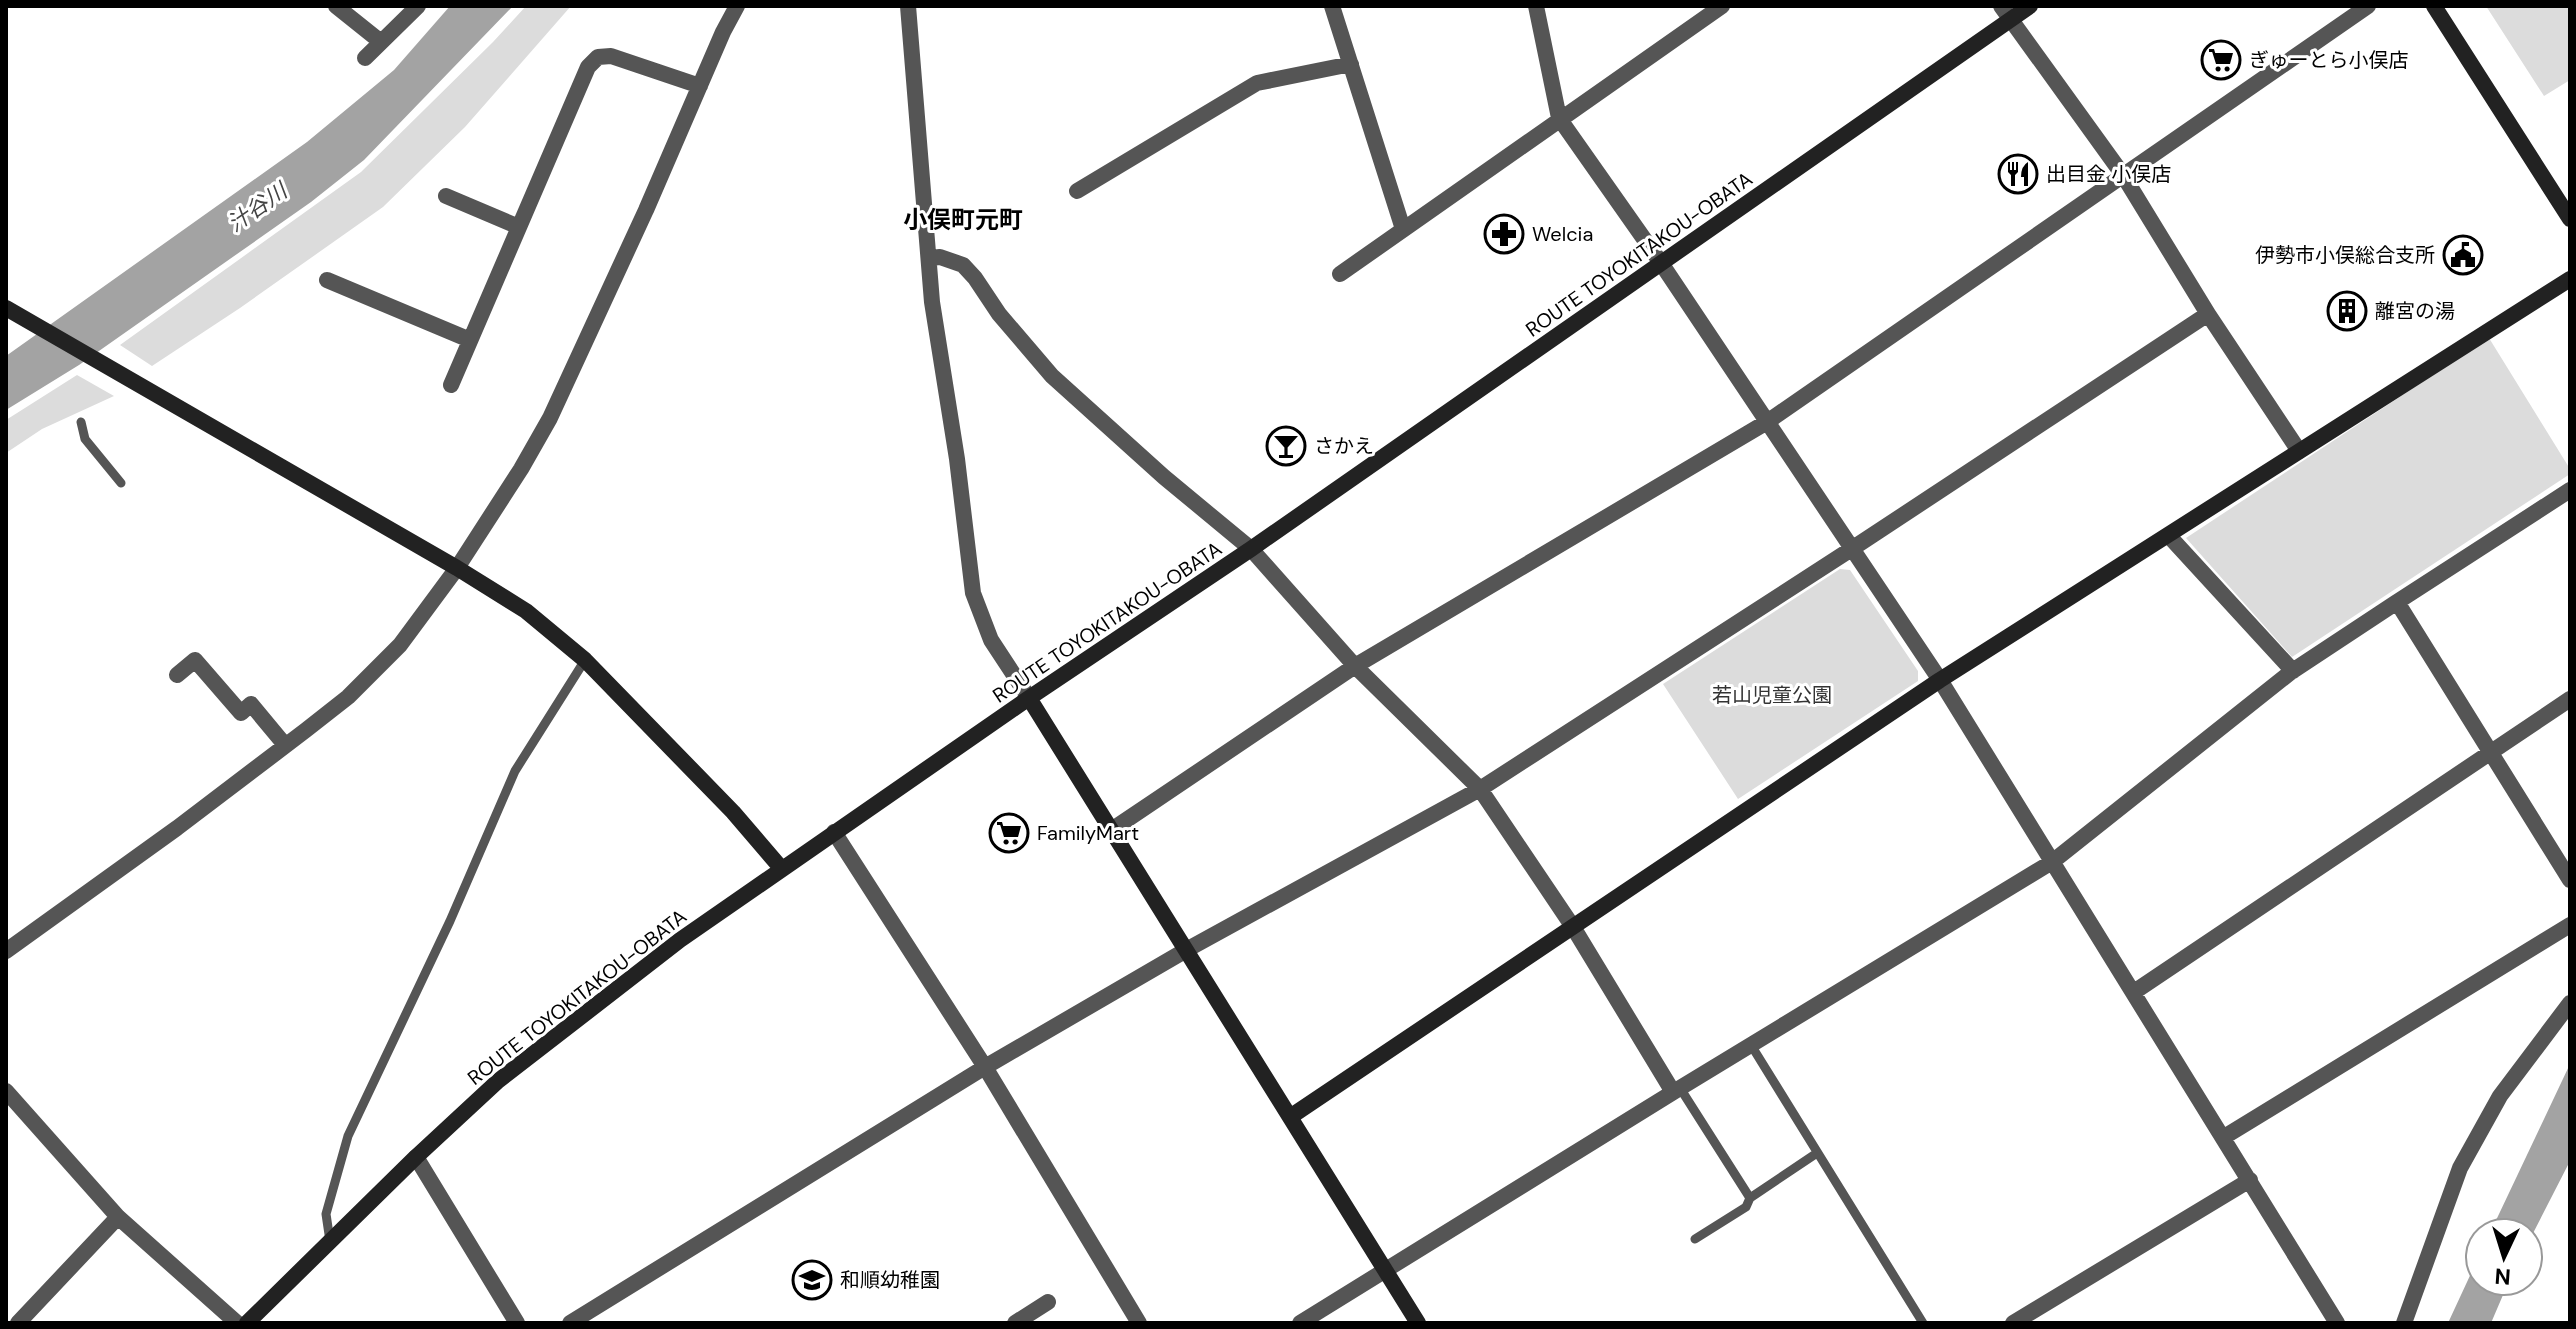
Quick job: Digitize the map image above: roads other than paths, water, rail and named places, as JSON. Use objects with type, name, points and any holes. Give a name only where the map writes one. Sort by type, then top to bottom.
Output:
[{"type":"street","points":[[336,6],[381,42]]},
{"type":"street","points":[[365,58],[418,6]]},
{"type":"street","points":[[6,951],[177,828],[348,697],[400,645],[457,568],[550,418],[737,6]]},
{"type":"street","points":[[908,6],[932,302],[957,459],[973,593],[991,640],[1113,829],[1418,1323]]},
{"type":"street","points":[[1332,6],[1403,229]]},
{"type":"street","points":[[1536,6],[1559,118],[1661,263],[1940,680],[2337,1323]]},
{"type":"street","points":[[1340,274],[1722,6]]},
{"type":"street","name":"ROUTE TOYOKITAKOU-OBATA","points":[[247,1323],[498,1081],[680,940],[1029,698],[1251,549],[1661,263],[2006,13],[2030,6]]},
{"type":"street","points":[[1113,829],[1355,666],[1767,422],[2368,6]]},
{"type":"street","points":[[2434,6],[2570,219]]},
{"type":"street","points":[[2006,13],[2123,175],[2208,314],[2299,451]]},
{"type":"street","points":[[451,385],[588,67],[598,57],[611,56],[700,86]]},
{"type":"street","points":[[1077,191],[1257,83],[1351,64]]},
{"type":"street","points":[[446,196],[519,227]]},
{"type":"street","points":[[930,258],[940,257],[963,265],[999,314],[1052,376],[1164,477],[1251,549],[1355,666],[1480,789],[1573,927],[1676,1090]]},
{"type":"street","points":[[1290,1117],[1940,680],[2570,279]]},
{"type":"street","points":[[327,280],[470,340]]},
{"type":"street","points":[[6,308],[457,568],[526,611],[585,660],[733,812],[781,868]]},
{"type":"street","points":[[570,1323],[985,1067],[1188,949],[1480,789],[2208,314]]},
{"type":"street","points":[[1300,1323],[2052,862],[2293,671],[2570,490]]},
{"type":"street","points":[[2169,536],[2293,671]]},
{"type":"street","points":[[2397,602],[2570,880]]},
{"type":"street","points":[[177,675],[195,660],[241,713],[251,704],[285,745]]},
{"type":"street","points":[[2134,992],[2570,699]]},
{"type":"street","points":[[834,832],[985,1067],[1139,1323]]},
{"type":"street","points":[[2224,1137],[2570,925]]},
{"type":"street","points":[[2404,1323],[2460,1168],[2500,1096],[2570,1003]]},
{"type":"street","points":[[6,1091],[118,1217],[237,1323]]},
{"type":"street","points":[[416,1157],[517,1323]]},
{"type":"street","points":[[2013,1323],[2250,1180]]},
{"type":"street","points":[[18,1323],[118,1217]]},
{"type":"street","points":[[1015,1323],[1048,1302]]},
{"type":"lane","points":[[81,422],[85,439],[121,483]]},
{"type":"lane","points":[[330,1241],[326,1214],[348,1136],[450,921],[515,771],[585,660]]},
{"type":"lane","points":[[1751,1045],[1923,1323]]},
{"type":"lane","points":[[1676,1090],[1750,1198]]},
{"type":"lane","points":[[1695,1239],[1746,1207],[1750,1198],[1817,1153]]},
{"type":"water","name":"汁谷川","points":[[450,6],[513,6],[364,160],[311,202],[79,365],[6,410],[6,356],[307,142],[394,70]]},
{"type":"water","points":[[2570,1064],[2570,1161],[2541,1217],[2498,1217]]},
{"type":"water","points":[[2464,1288],[2464,1297],[2502,1297],[2491,1323],[2448,1323]]},
{"type":"place","name":"ぎゅーとら小俣店","points":[[2221,60]]},
{"type":"place","name":"出目金 小俣店","points":[[2018,174]]},
{"type":"place","name":"Welcia","points":[[1504,234]]},
{"type":"place","name":"伊勢市小俣総合支所","points":[[2463,255]]},
{"type":"place","name":"離宮の湯","points":[[2347,311]]},
{"type":"place","name":"さかえ","points":[[1286,446]]},
{"type":"place","name":"FamilyMart","points":[[1009,833]]},
{"type":"place","name":"和順幼稚園","points":[[812,1280]]},
{"type":"district","name":"小俣町元町","points":[[963,220]]},
{"type":"park label","name":"若山児童公園","points":[[1772,695]]}]
